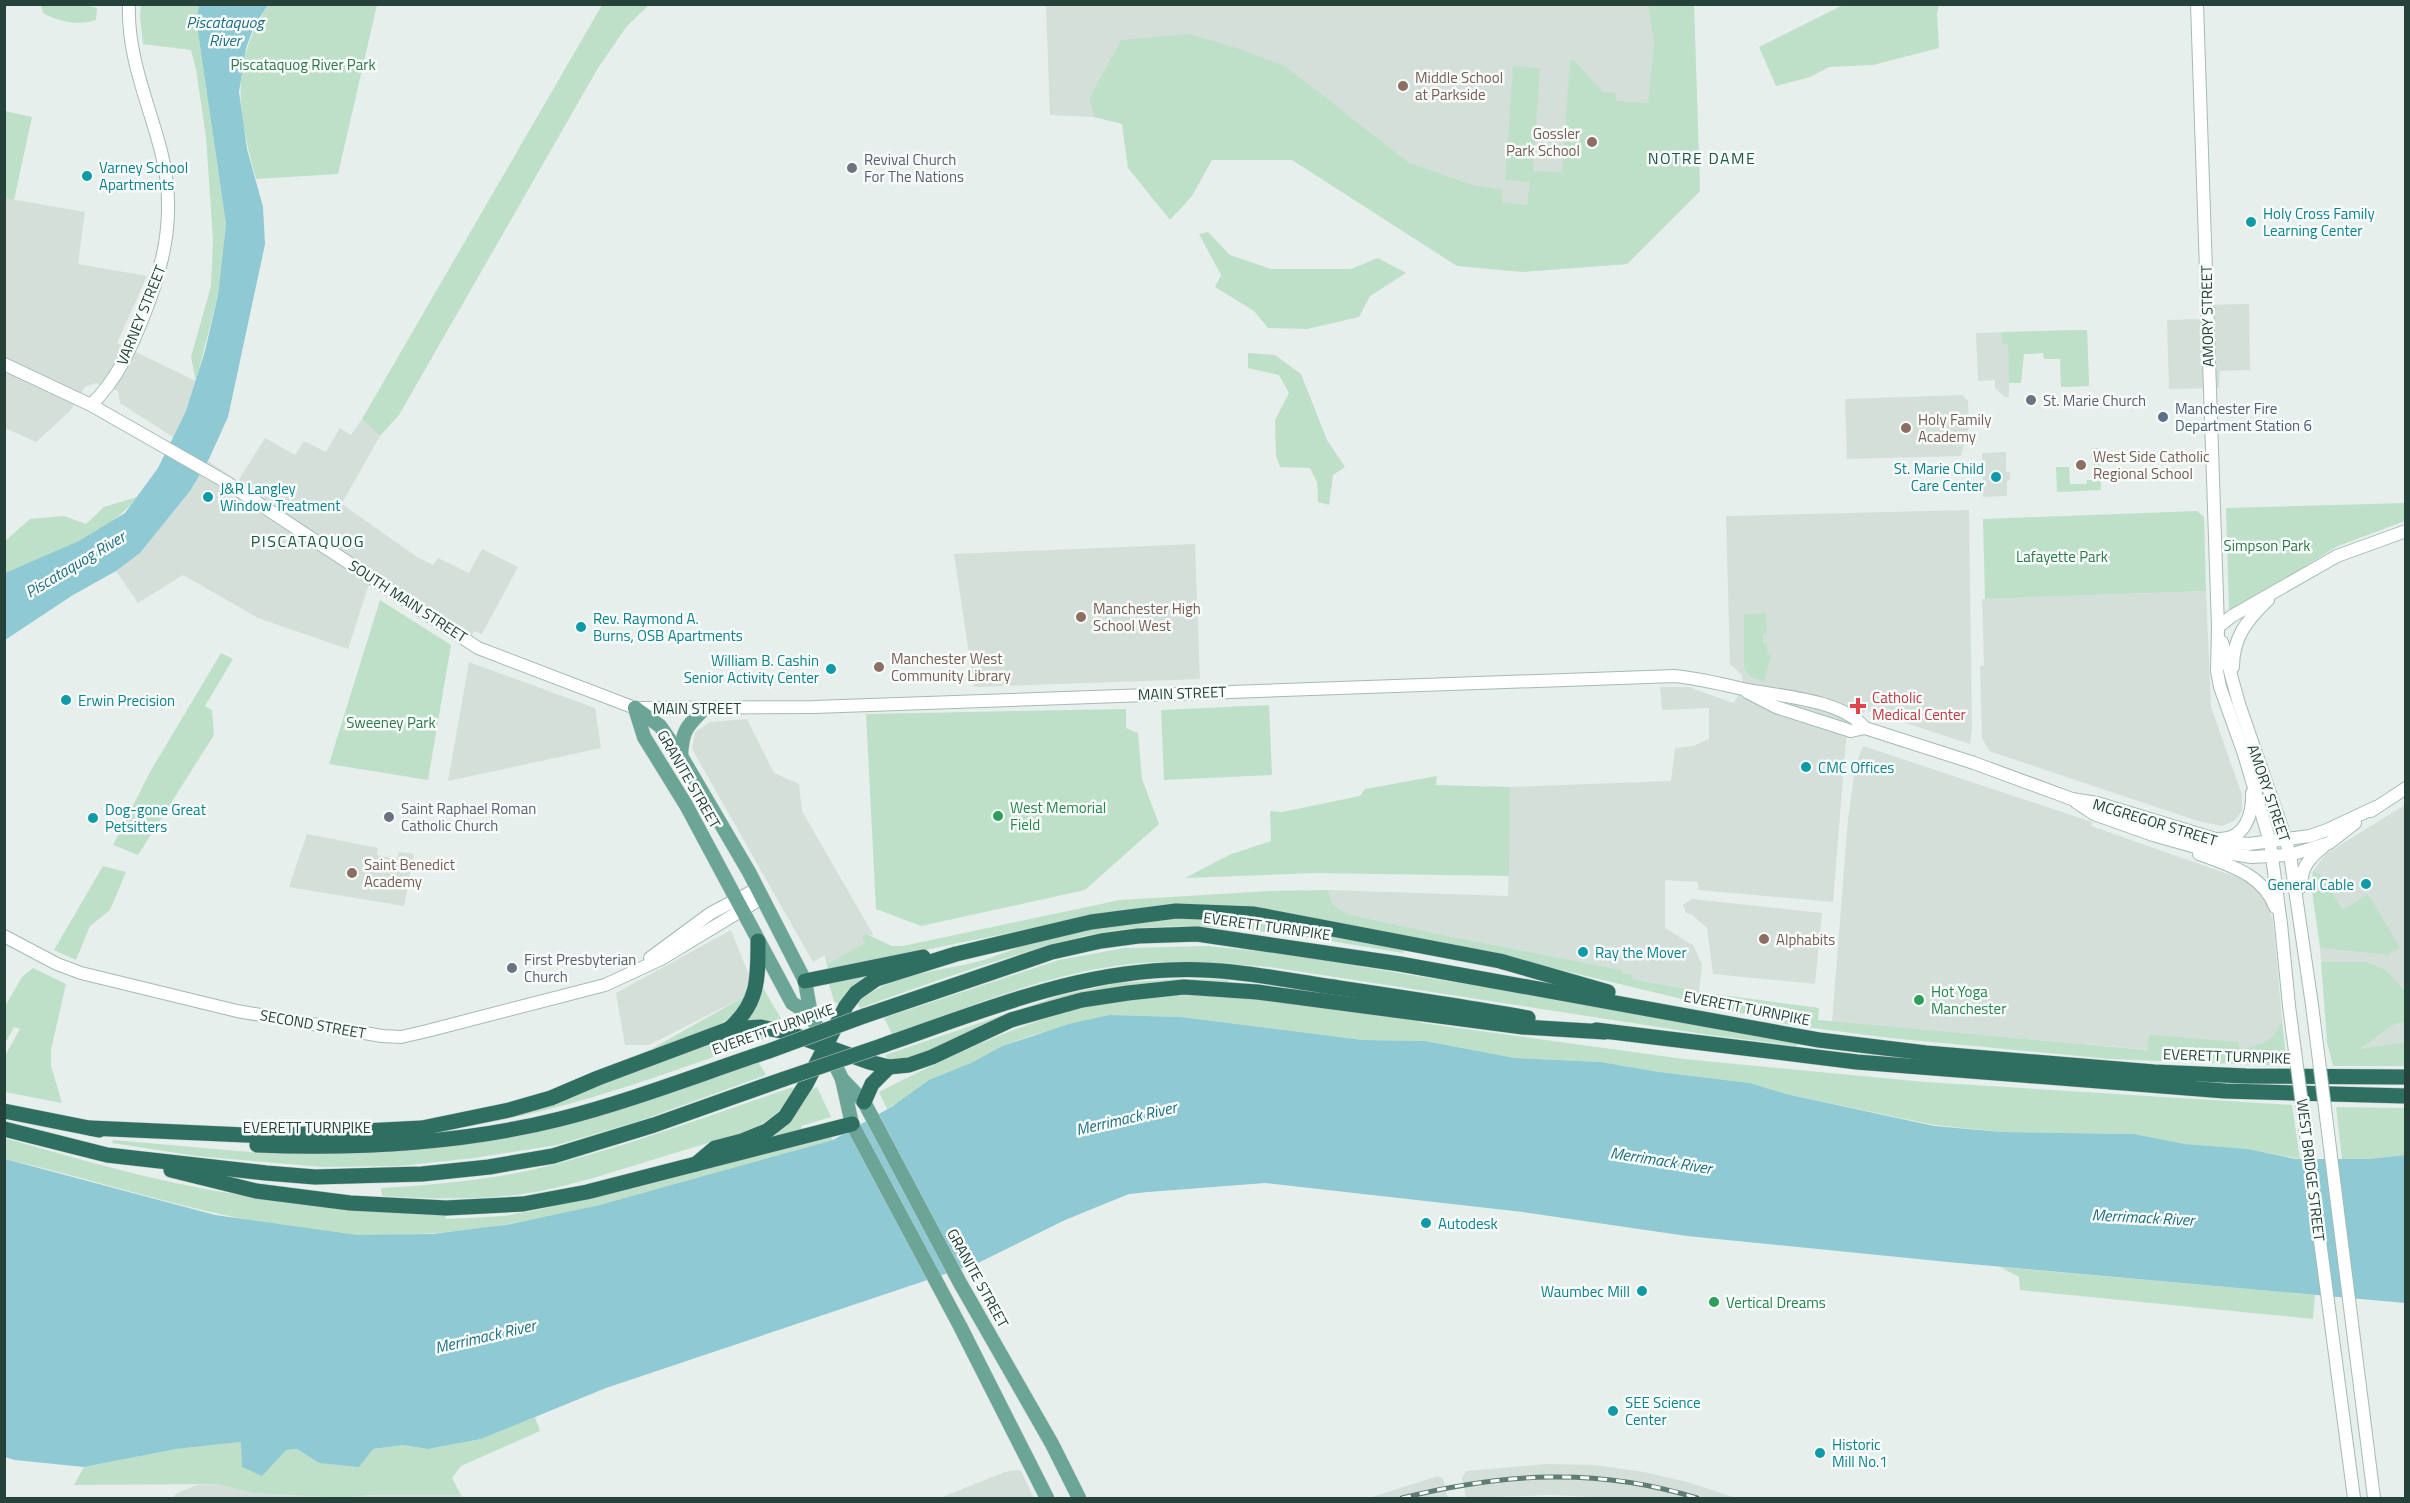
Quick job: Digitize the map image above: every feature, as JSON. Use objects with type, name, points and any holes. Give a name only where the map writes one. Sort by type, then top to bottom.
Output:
[{"type":"highway","points":[[696,1164],[716,1148],[767,1131],[785,1117],[796,1102],[846,1006],[856,993],[876,979],[956,954],[1114,918],[1176,911],[1254,914],[1500,961],[1695,1016]]},
{"type":"highway","name":"EVERETT TURNPIKE","points":[[4,1110],[90,1128],[207,1144],[332,1148],[467,1137],[589,1111],[1052,952],[1101,941],[1138,936],[1197,933],[1400,963],[1819,1040],[1926,1053],[2154,1072],[2246,1076],[2406,1077]]},
{"type":"highway","points":[[729,1029],[750,1006],[755,991],[758,940]]},
{"type":"highway","points":[[805,981],[907,959],[956,954]]},
{"type":"highway","points":[[107,1155],[315,1177],[453,1172],[553,1156],[654,1125],[1036,993],[1102,977],[1169,970],[1230,972],[1482,1010],[1605,1032]]},
{"type":"highway","points":[[90,1128],[267,1136],[422,1128],[510,1110],[551,1098],[729,1029],[761,1028],[786,1032],[868,1062],[889,1067],[909,1065],[932,1057],[1003,1024],[1053,1008],[1105,996],[1184,987],[1257,992],[1523,1027],[1605,1032],[1892,1065],[2225,1091],[2406,1096]]},
{"type":"highway","points":[[867,1107],[872,1084],[889,1067]]},
{"type":"highway","points":[[4,1129],[256,1191],[350,1203],[446,1208],[523,1204],[563,1198],[852,1124]]},
{"type":"main road","name":"VARNEY STREET","points":[[91,405],[116,375],[138,330],[157,281],[166,249],[169,205],[166,172],[132,52],[129,4]]},
{"type":"main road","name":"AMORY STREET","points":[[2197,4],[2218,677],[2270,842]]},
{"type":"main road","name":"SOUTH MAIN STREET","points":[[4,364],[91,405],[206,470],[306,533],[478,648],[635,708]]},
{"type":"main road","points":[[2218,627],[2232,616],[2337,556],[2406,531]]},
{"type":"main road","points":[[2235,692],[2233,661],[2240,632],[2250,617],[2280,590]]},
{"type":"main road","name":"AMORY STREET","points":[[2218,627],[2235,692],[2286,840],[2289,855]]},
{"type":"main road","name":"MAIN STREET","points":[[635,708],[825,707],[1650,676],[1684,677],[1729,685]]},
{"type":"main road","name":"MCGREGOR STREET","points":[[1729,685],[1803,699],[1857,718],[1865,728],[1974,762],[2072,799],[2097,803],[2209,838],[2237,844],[2310,836],[2376,807]]},
{"type":"main road","name":"GRANITE STREET","points":[[635,708],[660,726],[681,756],[760,894],[805,981],[811,1015],[842,1079],[852,1124],[1018,1437],[1047,1498]]},
{"type":"main road","name":"GRANITE STREET","points":[[635,708],[644,736],[686,805],[792,1003],[811,1015]]},
{"type":"main road","points":[[681,756],[686,728],[705,708]]},
{"type":"main road","name":"AMORY STREET","points":[[2209,838],[2231,837],[2243,829],[2248,822],[2253,801],[2244,754]]},
{"type":"main road","name":"MCGREGOR STREET","points":[[2072,799],[2094,814],[2153,835],[2206,850],[2240,856],[2272,857],[2289,855],[2329,843],[2376,807],[2406,788]]},
{"type":"main road","points":[[2153,835],[2252,877],[2270,895],[2281,924]]},
{"type":"main road","name":"WEST BRIDGE STREET","points":[[2270,842],[2289,1006],[2354,1498]]},
{"type":"main road","points":[[2302,928],[2301,875],[2309,859],[2329,843]]},
{"type":"main road","name":"WEST BRIDGE STREET","points":[[2289,855],[2302,928],[2374,1498]]},
{"type":"main road","name":"SECOND STREET","points":[[4,936],[57,964],[81,973],[237,1011],[393,1037],[500,1013],[597,987],[626,976],[686,930],[760,894]]},
{"type":"main road","name":"GRANITE STREET","points":[[842,1079],[867,1107],[960,1283],[1056,1450],[1079,1498]]},
{"type":"shaded area","points":[[1132,4],[1694,5],[1700,191],[1627,264],[1522,272],[1473,185],[1408,162],[1121,40],[1089,98],[1094,117],[1050,115],[1046,6]]},
{"type":"shaded area","points":[[5,198],[85,212],[78,264],[147,276],[117,343],[196,381],[186,411],[173,437],[120,403],[118,391],[96,383],[85,387],[70,411],[36,442],[5,428]]},
{"type":"shaded area","points":[[2249,304],[2250,370],[2220,371],[2219,388],[2169,389],[2167,320],[2200,319],[2200,305]]},
{"type":"shaded area","points":[[2087,330],[2089,386],[2061,387],[2060,359],[2044,359],[2043,353],[2023,354],[2021,383],[2009,383],[2009,397],[2005,397],[1995,388],[1995,380],[1978,381],[1976,333]]},
{"type":"shaded area","points":[[1962,395],[1968,401],[1969,427],[1961,456],[1847,459],[1845,399]]},
{"type":"shaded area","points":[[362,419],[380,436],[342,503],[346,507],[417,557],[433,565],[438,558],[469,573],[482,549],[518,567],[482,634],[474,631],[472,635],[373,572],[348,649],[258,618],[183,575],[138,603],[116,571],[140,553],[190,491],[208,461],[238,481],[265,438],[295,455],[304,441],[326,452],[340,428],[351,435]]},
{"type":"shaded area","name":"St. Marie Child Care Center","points":[[2006,452],[2006,472],[2010,472],[2010,480],[2007,481],[2007,496],[1983,497],[1982,453]]},
{"type":"shaded area","name":"Catholic Medical Center","points":[[1969,510],[1972,728],[1970,744],[1866,710],[1847,729],[1833,902],[1698,890],[1698,882],[1665,880],[1665,928],[1694,946],[1702,965],[1699,991],[1632,979],[1622,973],[1622,970],[1348,914],[1333,905],[1328,890],[1508,896],[1510,787],[1671,781],[1675,748],[1693,746],[1709,739],[1709,708],[1662,710],[1660,687],[1689,687],[1733,703],[1743,689],[1742,675],[1730,664],[1726,516]]},
{"type":"shaded area","name":"Manchester High School West","points":[[1195,544],[1200,679],[974,687],[954,554]]},
{"type":"shaded area","points":[[2206,591],[2211,707],[2242,795],[2242,811],[2234,821],[2222,826],[2198,821],[1989,751],[1982,738],[1980,666],[1984,665],[1982,599]]},
{"type":"shaded area","points":[[469,662],[595,708],[601,748],[448,781]]},
{"type":"shaded area","points":[[747,719],[774,773],[799,784],[802,811],[874,936],[866,934],[863,937],[866,943],[829,963],[825,955],[813,962],[692,749],[695,732],[710,722]]},
{"type":"shaded area","points":[[1863,746],[2092,822],[2091,826],[2248,881],[2264,898],[2273,920],[2285,1052],[2231,1057],[1832,1022],[1848,819],[1855,767]]},
{"type":"shaded area","name":"General Cable","points":[[2405,805],[2405,991],[2386,970],[2369,962],[2321,962],[2320,948],[2387,955],[2369,894],[2343,911],[2320,874],[2313,871],[2327,853]]},
{"type":"shaded area","name":"Saint Benedict Academy","points":[[307,834],[378,848],[377,855],[397,859],[399,852],[414,854],[404,906],[289,887]]},
{"type":"shaded area","name":"Alphabits","points":[[1692,899],[1822,913],[1815,984],[1713,974],[1707,928],[1691,914],[1686,913],[1683,905]]},
{"type":"shaded area","points":[[731,930],[750,978],[742,998],[649,1045],[625,1045],[616,993]]},
{"type":"shaded area","points":[[2405,1022],[2405,1042],[2359,1050],[2395,1024]]},
{"type":"shaded area","points":[[1546,1464],[1595,1465],[1644,1472],[1691,1483],[1736,1498],[1607,1498],[1552,1495],[1466,1498],[1462,1477],[1467,1471]]},
{"type":"shaded area","points":[[1021,1471],[1034,1498],[940,1498],[1005,1472]]},
{"type":"shaded area","points":[[1438,1476],[1443,1478],[1448,1498],[1369,1498]]},
{"type":"shaded area","points":[[217,1484],[252,1493],[341,1498],[172,1498],[177,1493],[197,1485]]},
{"type":"shaded area","points":[[371,1495],[461,1495],[465,1498],[341,1498]]},
{"type":"green space","points":[[41,5],[85,5],[97,8],[96,20],[83,23],[62,21],[43,13]]},
{"type":"green space","points":[[141,5],[199,5],[198,32],[226,224],[218,295],[196,381],[191,357],[211,286],[213,239],[206,137],[191,50],[143,44]]},
{"type":"green space","name":"Piscataquog River Park","points":[[268,5],[377,5],[338,174],[256,179],[242,111],[242,69],[247,48]]},
{"type":"green space","points":[[602,5],[649,5],[627,26],[598,68],[399,415],[380,436],[362,419]]},
{"type":"green space","points":[[1648,5],[1694,5],[1700,191],[1627,264],[1522,272],[1457,266],[1292,160],[1212,160],[1192,196],[1170,220],[1128,168],[1122,124],[1094,117],[1089,98],[1121,40],[1188,34],[1234,47],[1285,66],[1408,162],[1473,185],[1502,190],[1502,202],[1527,205],[1530,182],[1505,180],[1513,66],[1540,68],[1533,171],[1562,172],[1570,60],[1575,61],[1603,92],[1615,93],[1616,101],[1648,103],[1654,43]]},
{"type":"green space","points":[[1843,5],[1939,5],[1937,14],[1939,48],[1873,65],[1829,67],[1810,77],[1776,86],[1759,47]]},
{"type":"green space","points":[[5,111],[32,117],[14,200],[5,198]]},
{"type":"green space","points":[[1208,232],[1230,255],[1271,269],[1351,269],[1378,258],[1406,273],[1370,296],[1359,317],[1307,329],[1268,328],[1254,311],[1215,287],[1221,275],[1199,234]]},
{"type":"green space","points":[[2087,330],[2089,386],[2061,387],[2060,359],[2044,359],[2043,353],[2024,354],[2021,383],[2009,383],[2008,344],[2002,344],[2002,332]]},
{"type":"green space","points":[[1248,353],[1275,355],[1301,374],[1327,440],[1345,467],[1333,475],[1329,505],[1318,502],[1317,482],[1310,468],[1280,467],[1276,456],[1275,420],[1289,393],[1279,375],[1248,368]]},
{"type":"green space","points":[[2091,448],[2100,448],[2101,490],[2057,492],[2056,467],[2069,467],[2070,484],[2087,484],[2087,480],[2093,480],[2094,461]]},
{"type":"green space","points":[[137,497],[110,523],[93,534],[5,573],[4,542],[30,519],[64,516],[86,524],[104,507]]},
{"type":"green space","name":"Simpson Park","points":[[2405,503],[2405,521],[2338,546],[2229,612],[2226,508]]},
{"type":"green space","name":"Lafayette Park","points":[[2197,511],[2204,517],[2206,591],[1985,599],[1983,519]]},
{"type":"green space","name":"Sweeney Park","points":[[380,600],[451,645],[428,780],[329,764]]},
{"type":"green space","points":[[1766,613],[1767,634],[1763,634],[1763,643],[1767,643],[1768,655],[1771,655],[1764,682],[1750,676],[1744,667],[1744,614]]},
{"type":"green space","points":[[221,653],[233,659],[205,706],[212,710],[214,735],[138,855],[113,845],[150,772]]},
{"type":"green space","points":[[1269,705],[1272,775],[1164,780],[1161,710]]},
{"type":"green space","points":[[1126,709],[1126,728],[1138,733],[1142,779],[1159,824],[1085,890],[921,926],[876,909],[866,714]]},
{"type":"green space","points":[[1437,776],[1436,785],[1510,787],[1509,876],[1314,873],[1185,878],[1229,855],[1271,841],[1270,811],[1282,812],[1360,796],[1365,789]]},
{"type":"green space","points":[[103,866],[126,872],[110,910],[90,926],[76,960],[54,950]]},
{"type":"green space","points":[[2313,871],[2320,874],[2343,910],[2368,894],[2400,948],[2387,955],[2320,948],[2311,884]]},
{"type":"green space","points":[[1328,890],[1333,905],[1348,914],[1622,970],[1622,973],[1633,975],[1632,979],[1714,994],[1819,1008],[1818,1020],[2147,1050],[2149,1035],[2155,1035],[2238,1042],[2240,1050],[2271,1038],[2282,1021],[2287,1066],[2110,1059],[1890,1038],[1790,1025],[1483,951],[1218,906],[1158,906],[1100,914],[828,970],[825,955],[829,963],[865,943],[862,937],[866,934],[892,946],[903,946],[1120,900]]},
{"type":"green space","points":[[1163,918],[1256,918],[1404,948],[1403,953],[1300,936],[1231,928],[1196,926],[1127,929],[1057,943],[957,974],[860,1008],[857,1003],[870,993],[899,980],[976,962],[1050,937],[1092,928]]},
{"type":"green space","points":[[1207,946],[1278,953],[1520,993],[1797,1043],[1797,1046],[1710,1035],[1270,967],[1193,962],[1154,962],[1086,971],[1002,995],[892,1034],[884,1018],[1059,960],[1124,948]]},
{"type":"green space","points":[[2321,962],[2368,962],[2386,970],[2405,991],[2405,1022],[2395,1024],[2360,1049],[2405,1042],[2405,1066],[2333,1066],[2327,1042]]},
{"type":"green space","points":[[33,968],[66,984],[51,1050],[51,1066],[62,1103],[5,1092],[5,1056],[20,1029],[14,1027],[5,1043],[5,1006],[22,977]]},
{"type":"green space","points":[[864,976],[838,1004],[834,1001],[829,984]]},
{"type":"green space","points":[[1179,979],[1228,980],[1227,985],[1122,988],[907,1058],[888,1059],[885,1055],[1062,995],[1117,983]]},
{"type":"green space","points":[[762,986],[783,1022],[782,1024],[746,1020]]},
{"type":"green space","points":[[746,988],[751,989],[744,1002],[723,1022],[710,1030],[654,1052],[653,1048],[742,998]]},
{"type":"green space","points":[[1206,994],[1406,1015],[1422,1023],[1684,1059],[1925,1082],[2292,1105],[2300,1159],[2248,1149],[2185,1144],[2134,1134],[2002,1132],[1934,1125],[1786,1094],[1750,1083],[1659,1072],[1601,1062],[1515,1058],[1425,1041],[1363,1040],[1181,1017],[1109,1015],[1033,1035],[1002,1046],[887,1109],[879,1092],[1000,1035],[1063,1013],[1128,999]]},
{"type":"green space","points":[[735,1035],[766,1035],[767,1038],[595,1096],[525,1115],[489,1121],[714,1041]]},
{"type":"green space","points":[[758,1061],[766,1075],[639,1121],[557,1145],[474,1158],[399,1166],[321,1167],[196,1156],[112,1143],[113,1140],[262,1153],[405,1151]]},
{"type":"green space","points":[[793,1087],[795,1092],[779,1111],[767,1121],[744,1133],[571,1184],[526,1194],[485,1198],[382,1196],[381,1188],[479,1179],[569,1161]]},
{"type":"green space","points":[[817,1087],[831,1117],[801,1126],[802,1130],[773,1137],[795,1115],[812,1089]]},
{"type":"green space","points":[[2336,1107],[2405,1108],[2405,1155],[2342,1159]]},
{"type":"green space","points":[[831,1137],[833,1140],[599,1206],[480,1228],[420,1234],[359,1235],[309,1230],[232,1217],[5,1159],[4,1138],[113,1168],[195,1187],[306,1204],[445,1215],[446,1219],[504,1216],[542,1209]]},
{"type":"green space","points":[[2000,1267],[2315,1295],[2313,1319],[2020,1290],[2019,1277]]},
{"type":"green space","points":[[535,1417],[540,1431],[461,1466],[452,1478],[461,1495],[371,1495],[341,1498],[252,1493],[217,1484],[74,1485],[84,1467],[176,1449],[241,1442],[286,1450],[297,1449],[319,1463],[373,1449],[403,1445],[428,1449],[481,1439]]},
{"type":"water","name":"Piscataquog River","points":[[199,5],[268,5],[255,24],[246,48],[239,92],[247,149],[263,207],[265,244],[228,417],[208,461],[190,491],[140,553],[116,571],[73,595],[5,640],[5,573],[79,541],[125,513],[158,468],[186,411],[205,351],[218,295],[226,224],[198,32]]},
{"type":"water","name":"Merrimack River","points":[[1109,1015],[1181,1017],[1363,1040],[1425,1041],[1515,1058],[1601,1062],[1659,1072],[1750,1083],[1786,1094],[1934,1126],[2002,1132],[2134,1134],[2185,1144],[2248,1149],[2296,1159],[2369,1159],[2405,1155],[2405,1303],[1687,1236],[1523,1212],[1265,1183],[1129,1194],[1065,1220],[978,1263],[606,1388],[481,1439],[428,1449],[403,1445],[373,1449],[359,1467],[319,1463],[297,1449],[286,1450],[262,1476],[242,1467],[241,1442],[176,1449],[84,1467],[5,1457],[5,1159],[215,1215],[357,1235],[432,1234],[511,1224],[600,1205],[833,1140],[893,1106],[929,1080],[971,1063],[1002,1046],[1069,1024]]},
{"type":"railway","points":[[1402,1498],[1477,1483],[1550,1477],[1623,1481],[1697,1498]]},
{"type":"place","name":"Middle School at Parkside","points":[[1403,86]]},
{"type":"place","name":"Gossler Park School","points":[[1592,142]]},
{"type":"place","name":"Revival Church For The Nations","points":[[852,168]]},
{"type":"place","name":"Varney School Apartments","points":[[87,176]]},
{"type":"place","name":"Holy Cross Family Learning Center","points":[[2251,222]]},
{"type":"place","name":"St. Marie Church","points":[[2031,400]]},
{"type":"place","name":"Manchester Fire Department Station 6","points":[[2163,417]]},
{"type":"place","name":"Holy Family Academy","points":[[1906,428]]},
{"type":"place","name":"West Side Catholic Regional School","points":[[2081,465]]},
{"type":"place","name":"St. Marie Child Care Center","points":[[1996,477]]},
{"type":"place","name":"J&R Langley Window Treatment","points":[[208,497]]},
{"type":"place","name":"Manchester High School West","points":[[1081,617]]},
{"type":"place","name":"Rev. Raymond A. Burns, OSB Apartments","points":[[581,627]]},
{"type":"place","name":"Manchester West Community Library","points":[[879,667]]},
{"type":"place","name":"William B. Cashin Senior Activity Center","points":[[831,669]]},
{"type":"place","name":"Erwin Precision","points":[[66,700]]},
{"type":"place","name":"Catholic Medical Center","points":[[1858,706]]},
{"type":"place","name":"CMC Offices","points":[[1806,767]]},
{"type":"place","name":"West Memorial Field","points":[[998,816]]},
{"type":"place","name":"Saint Raphael Roman Catholic Church","points":[[389,817]]},
{"type":"place","name":"Dog-gone Great Petsitters","points":[[93,818]]},
{"type":"place","name":"Saint Benedict Academy","points":[[352,873]]},
{"type":"place","name":"General Cable","points":[[2366,884]]},
{"type":"place","name":"Alphabits","points":[[1764,939]]},
{"type":"place","name":"Ray the Mover","points":[[1583,952]]},
{"type":"place","name":"First Presbyterian Church","points":[[512,968]]},
{"type":"place","name":"Hot Yoga Manchester","points":[[1919,1000]]},
{"type":"place","name":"Autodesk","points":[[1426,1223]]},
{"type":"place","name":"Waumbec Mill","points":[[1642,1291]]},
{"type":"place","name":"Vertical Dreams","points":[[1714,1302]]},
{"type":"place","name":"SEE Science Center","points":[[1613,1411]]},
{"type":"place","name":"Historic Mill No.1","points":[[1820,1453]]},
{"type":"district","name":"NOTRE DAME","points":[[1702,158]]},
{"type":"district","name":"PISCATAQUOG","points":[[308,541]]}]
